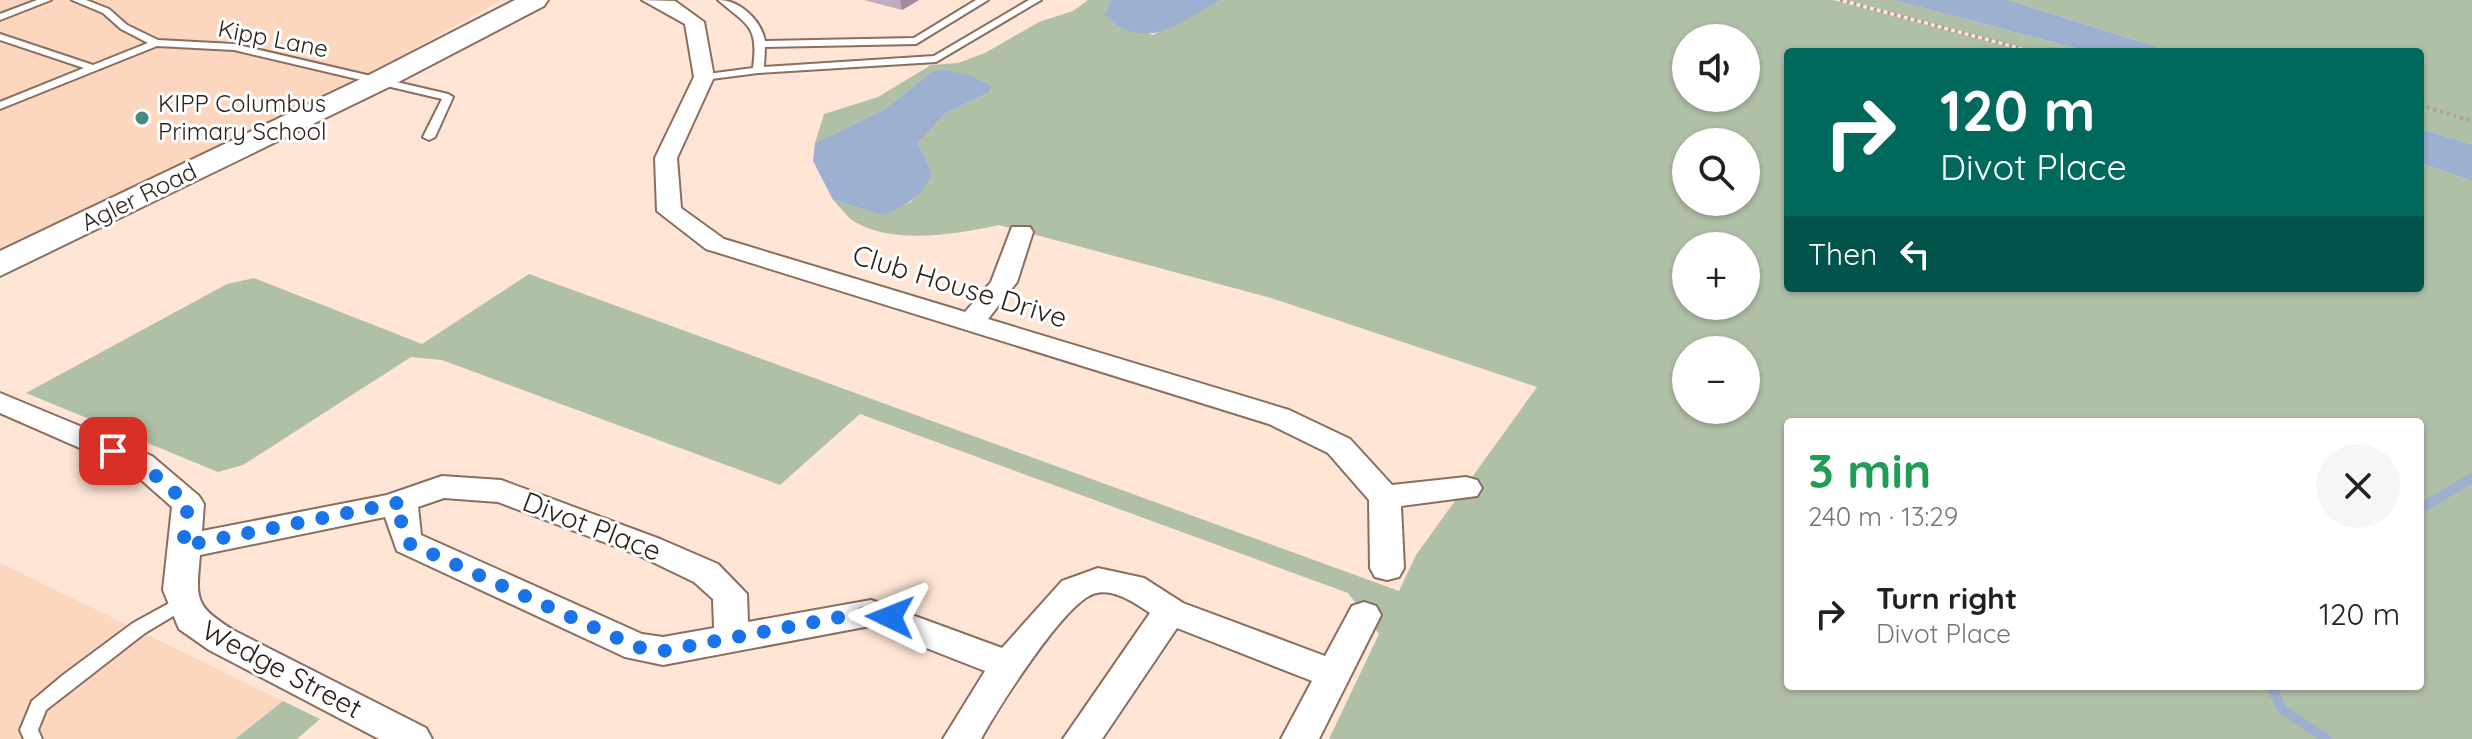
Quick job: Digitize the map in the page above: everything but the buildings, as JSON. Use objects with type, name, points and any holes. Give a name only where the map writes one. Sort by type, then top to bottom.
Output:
[{"type":"main road","name":"Agler Road","points":[[0,265],[377,82],[535,0]]},
{"type":"street","points":[[658,1],[694,22],[704,77]]},
{"type":"street","name":"Club House Drive","points":[[704,77],[666,158],[669,211],[715,244],[1279,417],[1339,446],[1385,497]]},
{"type":"street","points":[[970,322],[991,303],[1013,271],[1021,232]]},
{"type":"street","name":"Wedge Street","points":[[0,402],[141,463],[188,504],[180,590],[191,620],[221,640],[413,739]]},
{"type":"street","name":"Divot Place","points":[[183,546],[402,502],[442,487],[501,491],[649,547],[706,573],[730,594],[732,637]]},
{"type":"street","points":[[1387,568],[1385,497],[1466,488]]},
{"type":"street","points":[[402,502],[401,524],[408,543],[637,647],[663,651],[871,613],[1010,666]]},
{"type":"street","points":[[962,739],[1010,666],[1066,594],[1085,582],[1108,580],[1153,597],[1171,612],[1334,674]]},
{"type":"street","points":[[1082,739],[1149,638],[1171,612]]},
{"type":"street","points":[[1300,739],[1364,615]]},
{"type":"lane","points":[[0,17],[46,0]]},
{"type":"lane","name":"Kipp Lane","points":[[77,0],[106,11],[124,27],[156,43],[234,47],[448,97],[429,137]]},
{"type":"lane","points":[[723,0],[754,20],[762,44],[758,70]]},
{"type":"lane","points":[[762,44],[916,41],[983,0]]},
{"type":"lane","points":[[704,77],[758,70],[936,59],[1036,0]]},
{"type":"lane","points":[[0,37],[93,68]]},
{"type":"lane","points":[[0,106],[156,43]]},
{"type":"lane","points":[[33,739],[29,730],[38,706],[139,628],[184,601]]},
{"type":"path","points":[[1840,0],[2019,48]]},
{"type":"path","points":[[2424,106],[2472,121]]},
{"type":"shaded area","name":"KIPP Columbus Primary School","points":[[0,0],[502,0],[328,96],[0,248]]},
{"type":"shaded area","points":[[0,563],[283,701],[235,739],[0,739]]},
{"type":"green space","points":[[1088,0],[1111,0],[1106,16],[1153,35],[1221,0],[1833,0],[2013,48],[1784,48],[1784,292],[2424,292],[2424,164],[2472,181],[2472,739],[1329,739],[1379,634],[1348,593],[860,414],[780,485],[442,360],[411,357],[243,465],[218,472],[26,393],[227,284],[254,278],[422,344],[529,274],[1399,591],[1416,555],[1537,387],[1271,298],[999,225],[926,236],[888,233],[852,220],[833,200],[881,215],[911,202],[932,174],[918,143],[946,113],[990,92],[992,86],[973,76],[931,72],[885,109],[815,143],[824,114],[878,97],[931,65],[958,63],[985,53],[1039,22],[1073,11]]},
{"type":"green space","points":[[1847,0],[1893,0],[2075,48],[2024,48]]},
{"type":"green space","points":[[2008,0],[2472,0],[2472,144],[2424,130],[2424,48],[2160,48]]},
{"type":"green space","points":[[283,701],[320,719],[297,739],[235,739]]},
{"type":"water","points":[[1111,0],[1221,0],[1177,25],[1149,34],[1120,27],[1105,15]]},
{"type":"water","points":[[1893,0],[2008,0],[2160,48],[2075,48]]},
{"type":"water","points":[[944,70],[973,76],[992,86],[990,92],[946,113],[918,143],[932,173],[923,189],[905,205],[881,215],[833,200],[813,161],[815,143],[885,109],[931,72]]},
{"type":"water","points":[[2424,130],[2472,144],[2472,181],[2424,164]]},
{"type":"waterway","points":[[2424,507],[2472,478]]},
{"type":"waterway","points":[[2273,690],[2282,709],[2326,739]]},
{"type":"place","name":"KIPP Columbus Primary School","points":[[142,118]]},
{"type":"route","points":[[113,451],[141,463],[188,504],[183,546],[402,502],[401,524],[408,543],[637,647],[663,651],[851,615],[871,613],[890,617]]}]
